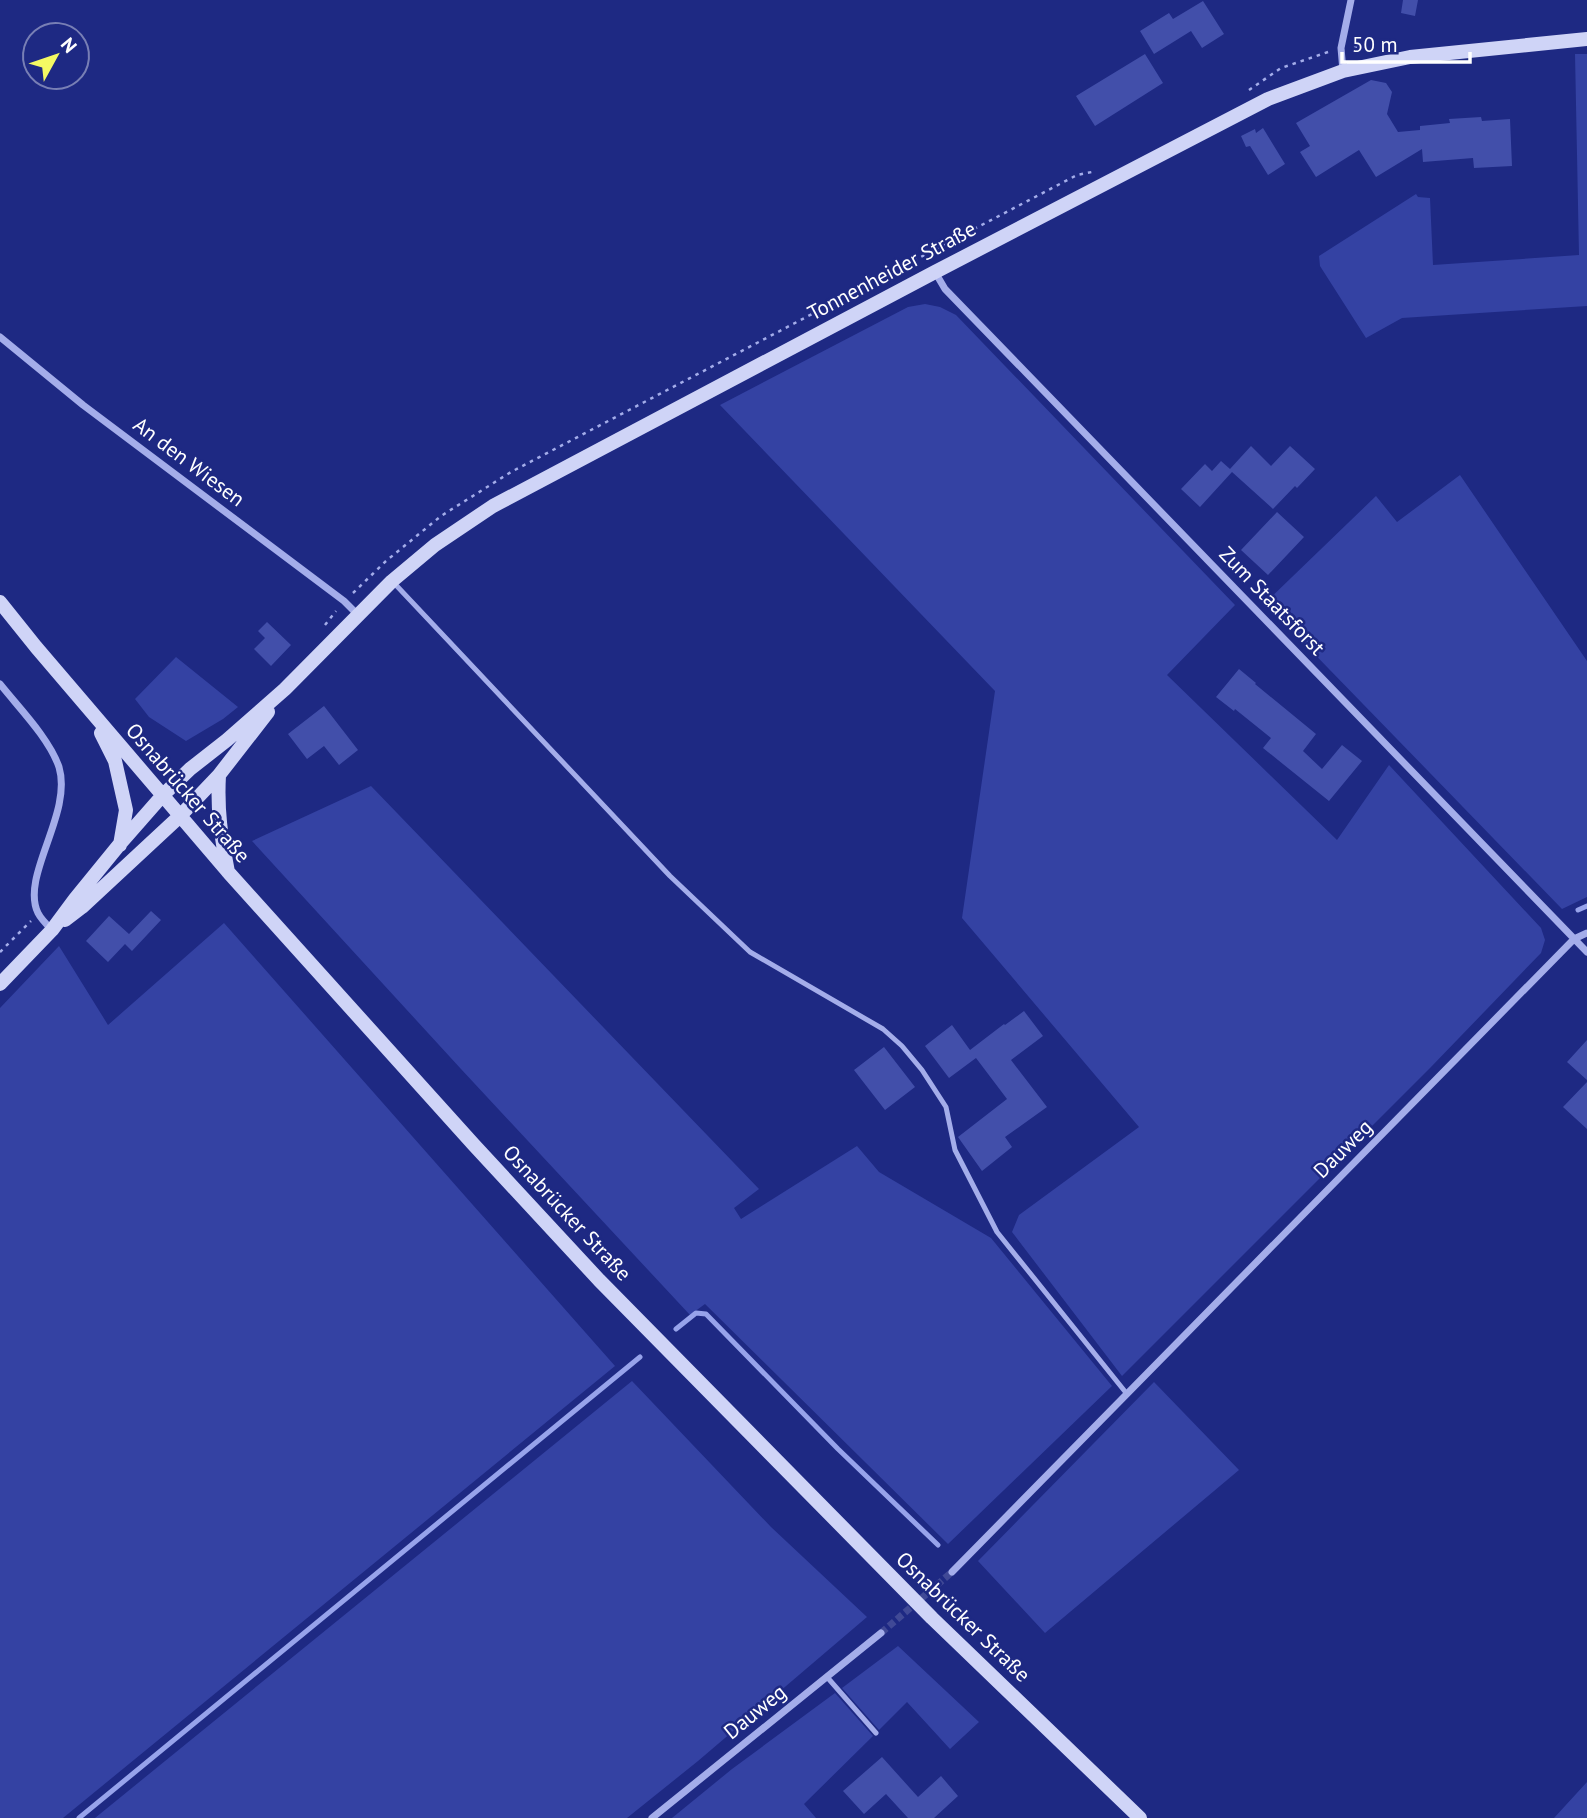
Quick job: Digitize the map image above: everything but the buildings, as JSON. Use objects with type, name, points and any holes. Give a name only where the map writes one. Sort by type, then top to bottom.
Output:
[{"type":"street","points":[[1343,71],[1341,48],[1350,0]]},
{"type":"street","name":"Tonnenheider Straße","points":[[0,984],[52,930],[119,845],[162,796],[285,689],[392,580],[435,545],[493,506],[1268,99],[1343,71],[1410,57],[1587,39]]},
{"type":"street","name":"Zum Staatsforst","points":[[935,272],[945,289],[1587,952]]},
{"type":"street","name":"An den Wiesen","points":[[0,337],[83,405],[344,601],[357,614]]},
{"type":"street","name":"Osnabrücker Straße","points":[[0,602],[229,873],[599,1280],[932,1618],[1140,1818]]},
{"type":"street","points":[[0,684],[48,745],[58,766],[62,787],[60,804],[34,896],[38,913],[52,930]]},
{"type":"street","name":"Tonnenheider Straße","points":[[52,930],[82,907],[180,816],[219,775],[285,689]]},
{"type":"street","name":"Tonnenheider Straße","points":[[92,713],[115,761],[125,810],[119,845]]},
{"type":"street","points":[[219,775],[220,828],[229,873]]},
{"type":"street","name":"Dauweg","points":[[952,1572],[1574,939],[1587,933]]},
{"type":"street","name":"Dauweg","points":[[652,1818],[881,1633]]},
{"type":"lane","points":[[392,580],[670,876],[750,952],[883,1030],[902,1046],[922,1070],[946,1107],[955,1150],[997,1232],[1127,1394]]},
{"type":"lane","points":[[827,1677],[876,1733]]},
{"type":"path","points":[[0,952],[38,913]]},
{"type":"shaded area","points":[[1575,54],[1587,54],[1587,306],[1402,318],[1366,338],[1320,266],[1319,256],[1416,194],[1418,197],[1430,198],[1433,265],[1579,255]]},
{"type":"shaded area","points":[[925,304],[940,307],[956,315],[1235,605],[1167,675],[1337,840],[1389,765],[1541,928],[1545,940],[1541,953],[1431,1067],[1122,1376],[1012,1232],[1019,1215],[1139,1127],[962,918],[995,691],[720,405],[908,307]]},
{"type":"shaded area","points":[[1460,475],[1587,661],[1587,897],[1562,909],[1265,603],[1376,496],[1397,522]]},
{"type":"shaded area","points":[[176,657],[238,707],[186,741],[149,717],[135,699]]},
{"type":"shaded area","points":[[371,786],[759,1189],[734,1208],[741,1219],[857,1146],[879,1172],[991,1238],[1112,1386],[948,1544],[705,1304],[690,1315],[252,841]]},
{"type":"shaded area","points":[[224,923],[615,1366],[63,1818],[0,1818],[0,1008],[59,946],[108,1025]]},
{"type":"shaded area","points":[[632,1381],[771,1527],[867,1617],[698,1761],[627,1818],[95,1818]]},
{"type":"shaded area","points":[[1154,1382],[1239,1470],[1045,1633],[978,1561]]},
{"type":"shaded area","points":[[898,1646],[979,1722],[950,1749],[907,1702],[879,1730],[842,1688]]},
{"type":"shaded area","points":[[835,1693],[873,1736],[804,1804],[816,1818],[672,1818],[732,1769]]},
{"type":"shaded area","points":[[1587,1782],[1587,1818],[1554,1818]]},
{"type":"waterway","points":[[1578,910],[1587,906]]},
{"type":"waterway","points":[[676,1329],[696,1313],[706,1314],[838,1449],[938,1545]]},
{"type":"waterway","points":[[79,1818],[640,1357]]},
{"type":"tunnel","points":[[881,1633],[952,1572]]}]
